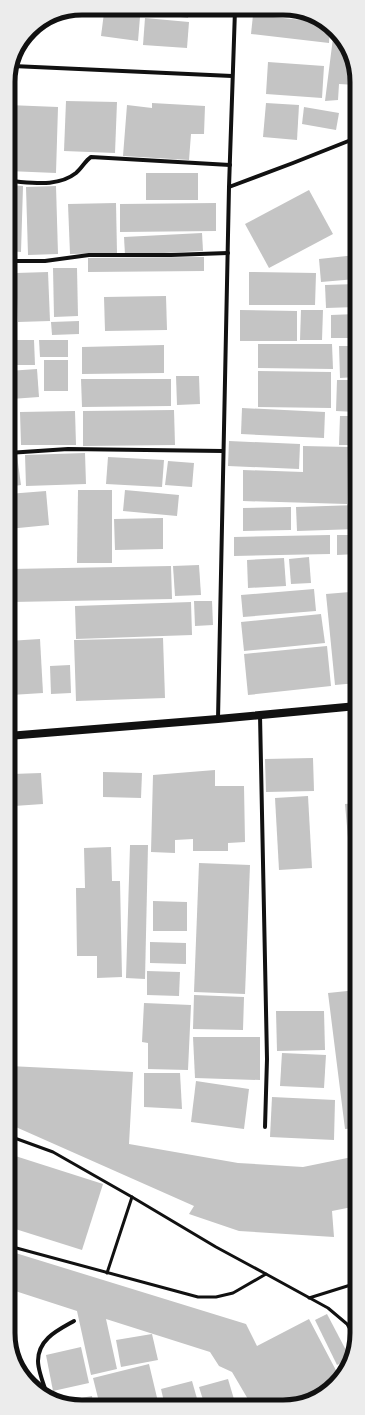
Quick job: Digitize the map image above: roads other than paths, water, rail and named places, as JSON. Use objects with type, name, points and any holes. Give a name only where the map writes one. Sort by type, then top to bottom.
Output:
[{"type":"main road","points":[[15,736],[350,707]]},
{"type":"street","points":[[218,719],[229,187],[235,15]]},
{"type":"street","points":[[17,66],[232,76]]},
{"type":"street","points":[[229,187],[350,140]]},
{"type":"street","points":[[15,181],[50,183],[62,181],[76,173],[91,157],[230,165]]},
{"type":"street","points":[[15,261],[45,261],[89,255],[171,255],[228,252]]},
{"type":"street","points":[[15,452],[68,449],[223,451]]},
{"type":"street","points":[[260,715],[268,1059],[265,1127]]},
{"type":"street","points":[[46,1389],[38,1361],[41,1349],[46,1339],[57,1330],[74,1321]]},
{"type":"lane","points":[[15,1138],[53,1152],[216,1247],[328,1308],[347,1324],[350,1329]]},
{"type":"lane","points":[[107,1273],[132,1197]]},
{"type":"lane","points":[[15,1248],[198,1297],[216,1297],[233,1293],[266,1274]]},
{"type":"lane","points":[[309,1298],[350,1285]]}]
